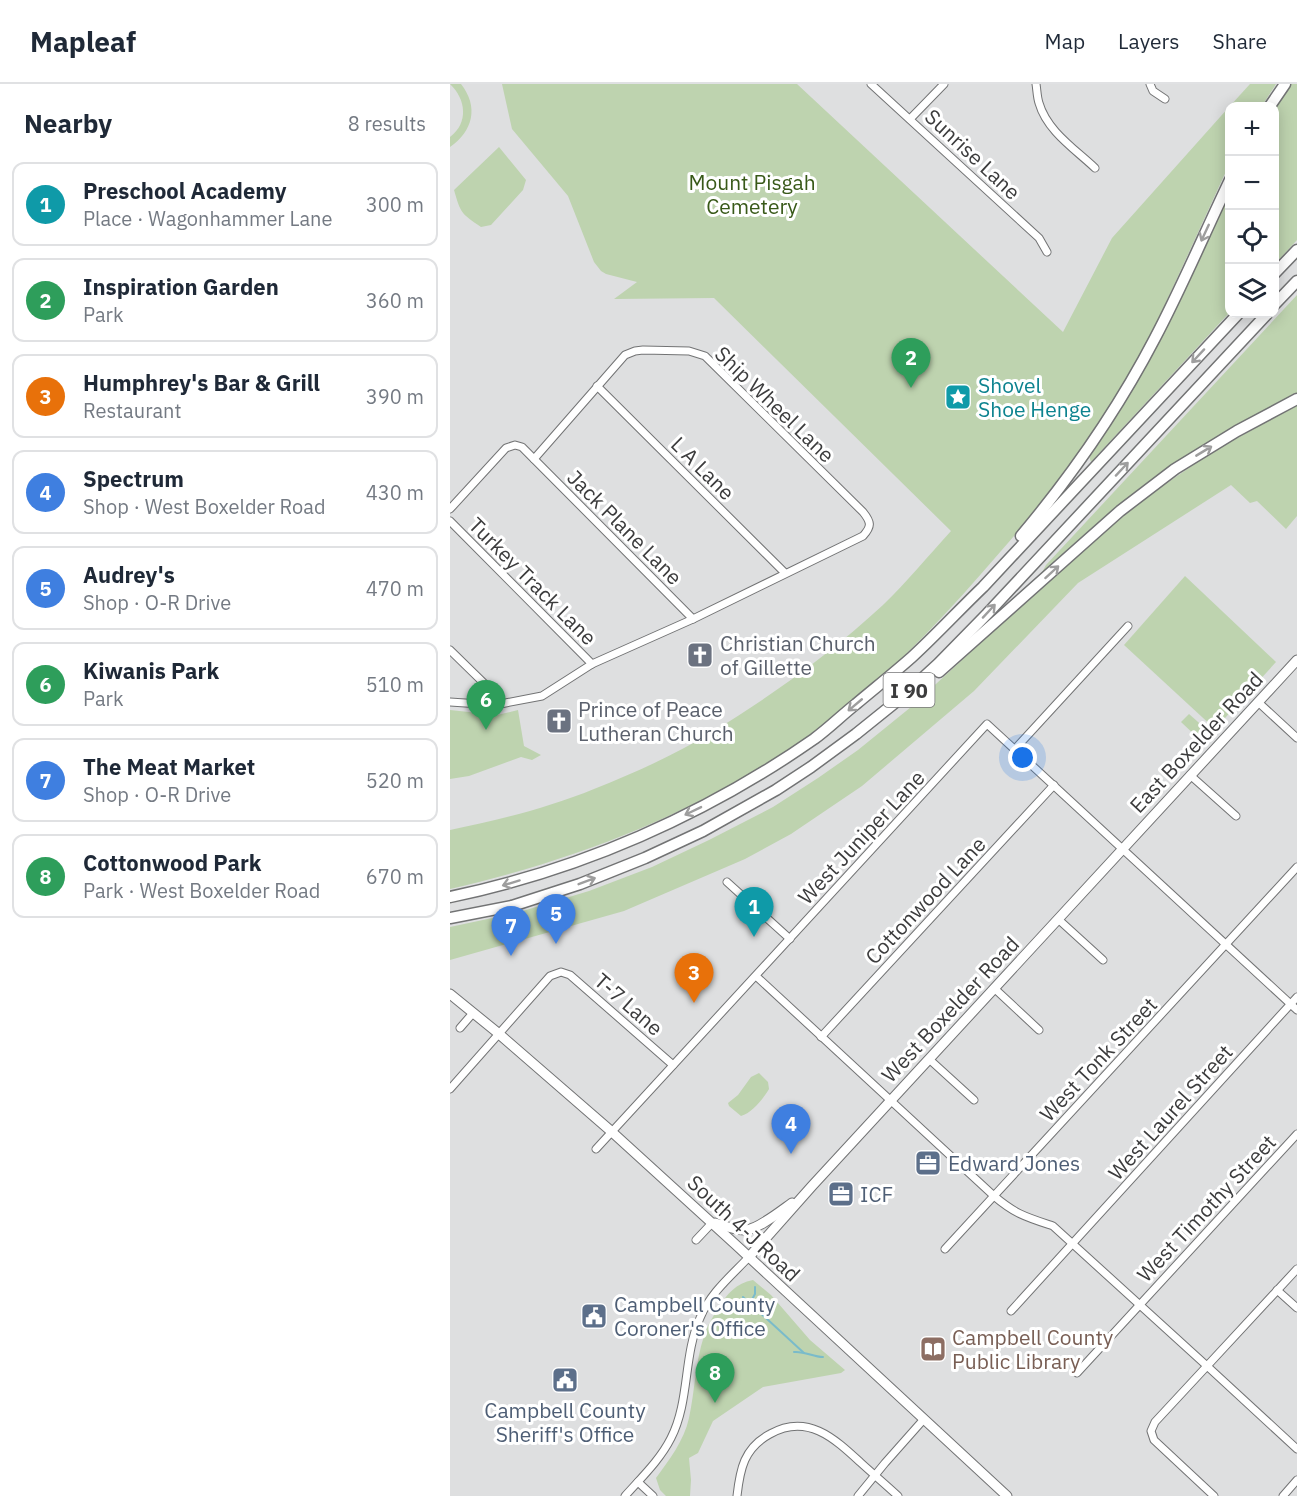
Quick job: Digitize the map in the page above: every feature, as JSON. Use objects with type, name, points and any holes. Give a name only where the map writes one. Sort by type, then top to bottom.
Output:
[{"type":"highway","points":[[1273,102],[1285,84]]},
{"type":"highway","name":"I 90","points":[[886,679],[1007,552],[1052,499],[1082,458],[1129,385],[1156,337],[1225,191]]},
{"type":"highway","points":[[1279,270],[1297,250]]},
{"type":"highway","points":[[1279,301],[1297,281]]},
{"type":"highway","name":"I 90","points":[[450,897],[502,886],[567,865],[648,833],[774,766],[816,737],[912,657],[983,587],[1234,318]]},
{"type":"highway","name":"I 90","points":[[776,790],[856,734],[938,664],[1263,318]]},
{"type":"highway","name":"I 90","points":[[450,918],[512,906],[580,884],[645,858],[704,831],[851,746],[930,680],[1120,511],[1175,469],[1237,431],[1297,399]]},
{"type":"main road","name":"East Boxelder Road","points":[[1122,848],[1297,660]]},
{"type":"main road","name":"West Boxelder Road","points":[[804,1195],[1122,848]]},
{"type":"main road","name":"South 4-J Road","points":[[452,997],[498,1033],[612,1132],[1007,1496]]},
{"type":"main road","points":[[712,1223],[744,1230],[751,1229],[804,1195]]},
{"type":"main road","points":[[749,1257],[804,1195]]},
{"type":"street","name":"Sunrise Lane","points":[[871,84],[1039,238],[1047,252]]},
{"type":"street","points":[[910,119],[944,84]]},
{"type":"street","points":[[1036,84],[1038,101],[1053,129],[1095,168]]},
{"type":"street","points":[[1150,84],[1153,91],[1165,99]]},
{"type":"street","name":"Ship Wheel Lane","points":[[597,386],[624,355],[635,351],[689,351],[705,356],[868,518],[870,525],[863,536],[785,573]]},
{"type":"street","points":[[534,459],[597,386]]},
{"type":"street","name":"L A Lane","points":[[597,386],[785,573]]},
{"type":"street","name":"Jack Plane Lane","points":[[450,509],[506,448],[522,447],[693,619]]},
{"type":"street","name":"Turkey Track Lane","points":[[450,522],[592,664]]},
{"type":"street","points":[[450,702],[495,705],[542,696],[592,664],[693,619],[785,573]]},
{"type":"street","points":[[1128,626],[1015,749],[1297,1010]]},
{"type":"street","points":[[450,650],[494,693],[495,705]]},
{"type":"street","points":[[1258,702],[1297,738]]},
{"type":"street","name":"West Juniper Lane","points":[[596,1149],[987,724],[1015,749]]},
{"type":"street","points":[[1190,775],[1236,816]]},
{"type":"street","name":"Cottonwood Lane","points":[[821,1037],[1054,785]]},
{"type":"street","name":"West Tonk Street","points":[[945,1249],[1297,867]]},
{"type":"street","points":[[727,882],[790,939]]},
{"type":"street","points":[[1058,919],[1103,960]]},
{"type":"street","name":"T-7 Lane","points":[[498,1033],[550,976],[561,972],[570,975],[674,1065]]},
{"type":"street","points":[[756,976],[993,1196],[1010,1209],[1053,1226],[1074,1243],[1297,1449]]},
{"type":"street","points":[[994,988],[1039,1030]]},
{"type":"street","name":"West Laurel Street","points":[[1011,1311],[1297,997]]},
{"type":"street","points":[[459,1028],[473,1013]]},
{"type":"street","points":[[450,1089],[498,1033]]},
{"type":"street","points":[[929,1059],[974,1100]]},
{"type":"street","name":"West Timothy Street","points":[[1077,1373],[1297,1134]]},
{"type":"street","points":[[696,1240],[712,1223]]},
{"type":"street","points":[[625,1496],[661,1455],[671,1437],[678,1419],[692,1339],[700,1317],[710,1298],[749,1257]]},
{"type":"street","points":[[1214,1496],[1154,1440],[1151,1431],[1155,1422],[1297,1269]]},
{"type":"street","points":[[1277,1290],[1297,1308]]},
{"type":"street","points":[[858,1496],[924,1419]]},
{"type":"street","points":[[737,1496],[740,1474],[748,1453],[761,1439],[778,1429],[796,1426],[818,1430],[834,1439],[898,1496]]},
{"type":"street","points":[[1283,1496],[1297,1480]]},
{"type":"street","points":[[638,1482],[653,1496]]},
{"type":"green space","points":[[450,84],[461,84],[467,93],[471,118],[464,134],[450,147],[450,137],[460,125],[463,111],[459,97]]},
{"type":"green space","name":"Mount Pisgah Cemetery","points":[[502,84],[797,84],[1063,332],[1112,238],[1225,111],[1225,174],[1149,340],[1100,423],[1042,502],[1001,551],[945,614],[885,674],[842,711],[798,743],[705,798],[656,822],[605,842],[502,876],[450,889],[450,830],[523,813],[577,796],[669,756],[735,718],[822,657],[863,623],[892,596],[951,531],[714,298],[614,299],[637,282],[601,271],[594,262],[568,196],[512,129]]},
{"type":"green space","points":[[1250,84],[1276,84],[1265,102],[1234,102]]},
{"type":"green space","points":[[1291,84],[1297,84],[1297,240],[1279,260],[1279,156],[1279,103]]},
{"type":"green space","points":[[499,147],[526,180],[523,190],[491,225],[481,227],[463,212],[454,190]]},
{"type":"green space","points":[[1225,196],[1225,317],[1091,462],[1089,456]]},
{"type":"green space","points":[[1297,295],[1297,393],[1235,426],[1177,463],[1040,576],[1046,565],[1276,318],[1279,318],[1279,314]]},
{"type":"green space","points":[[1297,405],[1297,516],[1286,529],[1257,501],[1250,503],[1231,485],[1078,583],[974,691],[862,786],[791,834],[745,859],[624,911],[450,960],[450,927],[516,913],[589,891],[652,867],[773,807],[818,778],[858,750],[911,707],[1028,599],[1135,505],[1212,452]]},
{"type":"green space","points":[[1185,576],[1276,662],[1215,729],[1124,645]]},
{"type":"green space","points":[[450,710],[497,715],[518,710],[524,746],[541,755],[532,760],[521,757],[469,776],[450,779]]},
{"type":"green space","points":[[1189,714],[1206,729],[1198,738],[1181,722]]},
{"type":"green space","points":[[759,1073],[768,1082],[769,1089],[753,1109],[741,1116],[728,1103],[738,1095],[751,1077]]},
{"type":"green space","points":[[753,1280],[771,1295],[810,1340],[845,1370],[841,1373],[763,1387],[713,1421],[698,1453],[689,1458],[690,1496],[666,1496],[660,1490],[656,1478],[684,1435],[705,1332],[718,1308],[729,1294],[737,1286]]},
{"type":"waterway","points":[[750,1303],[755,1294],[755,1287]]},
{"type":"waterway","points":[[743,1297],[804,1353]]},
{"type":"waterway","points":[[794,1352],[823,1357]]},
{"type":"place","name":"Inspiration Garden","points":[[911,388]]},
{"type":"place","name":"Shovel Shoe Henge","points":[[958,397]]},
{"type":"place","name":"Christian Church of Gillette","points":[[700,655]]},
{"type":"place","name":"Prince of Peace Lutheran Church","points":[[559,721]]},
{"type":"place","name":"Kiwanis Park","points":[[486,730]]},
{"type":"place","name":"Preschool Academy","points":[[754,937]]},
{"type":"place","name":"Audrey's","points":[[556,944]]},
{"type":"place","name":"The Meat Market","points":[[511,956]]},
{"type":"place","name":"Humphrey's Bar & Grill","points":[[694,1003]]},
{"type":"place","name":"Spectrum","points":[[791,1154]]},
{"type":"place","name":"Edward Jones","points":[[928,1163]]},
{"type":"place","name":"ICF","points":[[841,1194]]},
{"type":"place","name":"Campbell County Coroner's Office","points":[[594,1316]]},
{"type":"place","name":"Campbell County Public Library","points":[[933,1349]]},
{"type":"place","name":"Campbell County Sheriff's Office","points":[[565,1380]]},
{"type":"place","name":"Cottonwood Park","points":[[715,1403]]}]
